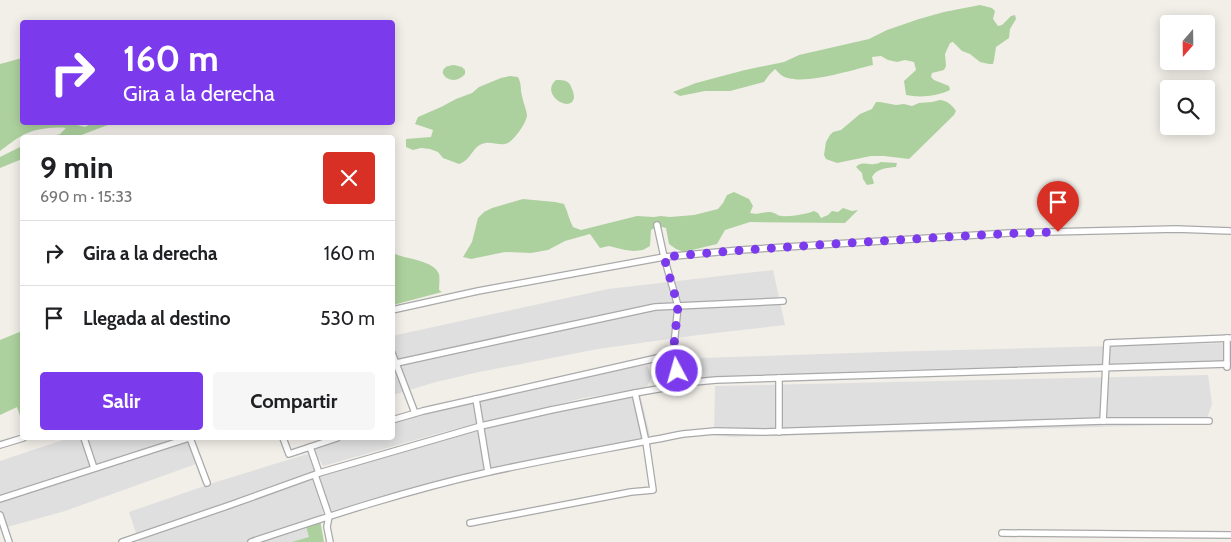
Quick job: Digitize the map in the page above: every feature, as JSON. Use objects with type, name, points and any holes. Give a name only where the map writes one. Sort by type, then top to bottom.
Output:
[{"type":"street","points":[[656,225],[678,306],[674,345],[681,356],[678,368],[679,386]]},
{"type":"street","points":[[395,309],[478,291],[664,257],[773,247],[1009,233],[1176,229],[1231,231]]},
{"type":"street","points":[[395,364],[655,307],[783,300]]},
{"type":"street","points":[[122,542],[144,539],[317,474],[481,426],[635,393],[679,386],[684,383],[716,380],[779,380],[1106,370],[1227,366],[1229,338],[1107,343],[1106,370],[1103,421]]},
{"type":"street","points":[[395,419],[414,413],[679,353]]},
{"type":"street","points":[[395,366],[414,413]]},
{"type":"street","points":[[779,380],[779,432]]},
{"type":"street","points":[[470,523],[631,492],[653,490],[646,442],[635,393]]},
{"type":"street","points":[[476,399],[488,472]]},
{"type":"street","points":[[251,542],[329,516],[488,472],[683,434],[715,431],[779,432],[940,425],[1103,421],[1208,421]]},
{"type":"street","points":[[0,445],[20,439]]},
{"type":"street","points":[[85,440],[94,468]]},
{"type":"street","points":[[0,499],[184,440]]},
{"type":"street","points":[[191,440],[206,483]]},
{"type":"street","points":[[284,440],[289,454],[331,440]]},
{"type":"street","points":[[310,447],[329,516],[330,542]]},
{"type":"street","points":[[0,515],[10,542]]},
{"type":"street","points":[[1002,533],[1231,536]]},
{"type":"shaded area","points":[[773,270],[785,325],[598,349],[479,372],[395,394],[395,335],[608,289]]},
{"type":"shaded area","points":[[1225,343],[1225,361],[894,370],[703,378],[700,358],[882,352]]},
{"type":"shaded area","points":[[647,365],[652,377],[646,388],[583,398],[447,431],[323,466],[313,449],[340,440],[395,440],[395,422],[615,369]]},
{"type":"shaded area","points":[[1208,375],[1212,404],[1205,424],[731,437],[714,435],[715,386]]},
{"type":"shaded area","points":[[640,394],[650,435],[646,437],[474,472],[331,511],[318,477],[529,416]]},
{"type":"shaded area","points":[[63,440],[187,440],[196,464],[65,511],[0,529],[0,461]]},
{"type":"shaded area","points":[[308,454],[315,470],[312,478],[323,512],[313,538],[300,542],[139,542],[129,512],[216,482]]},
{"type":"green space","points":[[980,5],[992,8],[995,11],[993,19],[998,26],[1015,15],[1016,19],[1010,29],[1009,38],[996,47],[993,64],[980,62],[970,54],[962,51],[953,42],[950,43],[945,54],[946,66],[944,70],[932,73],[931,77],[949,86],[950,90],[940,94],[906,95],[904,81],[916,70],[914,62],[905,60],[897,62],[881,56],[872,57],[873,65],[818,78],[788,78],[782,76],[775,69],[764,82],[730,91],[705,91],[680,96],[673,92],[696,83],[784,62],[799,55],[869,39],[887,30],[919,19]]},
{"type":"green space","points":[[20,59],[20,125],[77,125],[85,127],[89,125],[108,125],[81,135],[56,135],[66,128],[56,127],[38,130],[20,135],[20,137],[0,151],[0,64]]},
{"type":"green space","points":[[454,65],[462,67],[465,70],[465,74],[459,79],[451,80],[445,77],[443,72],[446,67]]},
{"type":"green space","points":[[510,76],[518,77],[527,115],[520,130],[508,143],[482,144],[465,161],[459,164],[443,158],[438,152],[430,149],[421,148],[413,150],[406,147],[406,139],[431,137],[433,130],[415,124],[418,117],[472,93],[479,87]]},
{"type":"green space","points":[[556,80],[564,80],[570,84],[574,95],[572,102],[568,104],[563,103],[554,96],[551,91],[552,85]]},
{"type":"green space","points":[[940,100],[948,102],[953,107],[956,111],[954,115],[909,159],[871,156],[837,163],[826,159],[824,155],[826,142],[830,135],[841,130],[860,114],[872,109],[876,102],[912,106]]},
{"type":"green space","points":[[20,147],[20,160],[0,168],[0,157]]},
{"type":"green space","points":[[897,163],[896,167],[883,169],[874,174],[872,177],[874,183],[867,185],[862,173],[856,167],[862,164]]},
{"type":"green space","points":[[734,192],[749,199],[753,206],[750,213],[753,214],[770,212],[780,216],[789,216],[814,211],[821,218],[832,211],[838,212],[843,208],[852,211],[858,210],[845,223],[750,222],[725,230],[717,244],[684,252],[669,244],[666,228],[658,226],[651,230],[650,246],[643,250],[625,250],[609,246],[600,248],[590,234],[565,241],[548,250],[531,253],[505,252],[471,259],[463,257],[472,242],[478,218],[484,212],[523,199],[564,204],[573,227],[581,230],[637,216],[670,217],[694,215],[718,209],[727,195]]},
{"type":"green space","points":[[395,254],[425,263],[436,269],[439,274],[439,290],[442,292],[395,304]]},
{"type":"green space","points":[[20,332],[20,416],[17,407],[0,415],[0,340]]},
{"type":"green space","points":[[320,520],[324,542],[292,542],[309,537],[306,526]]},
{"type":"route","points":[[677,371],[681,362],[681,356],[676,351],[674,345],[678,306],[664,257],[854,242],[1058,232]]}]
